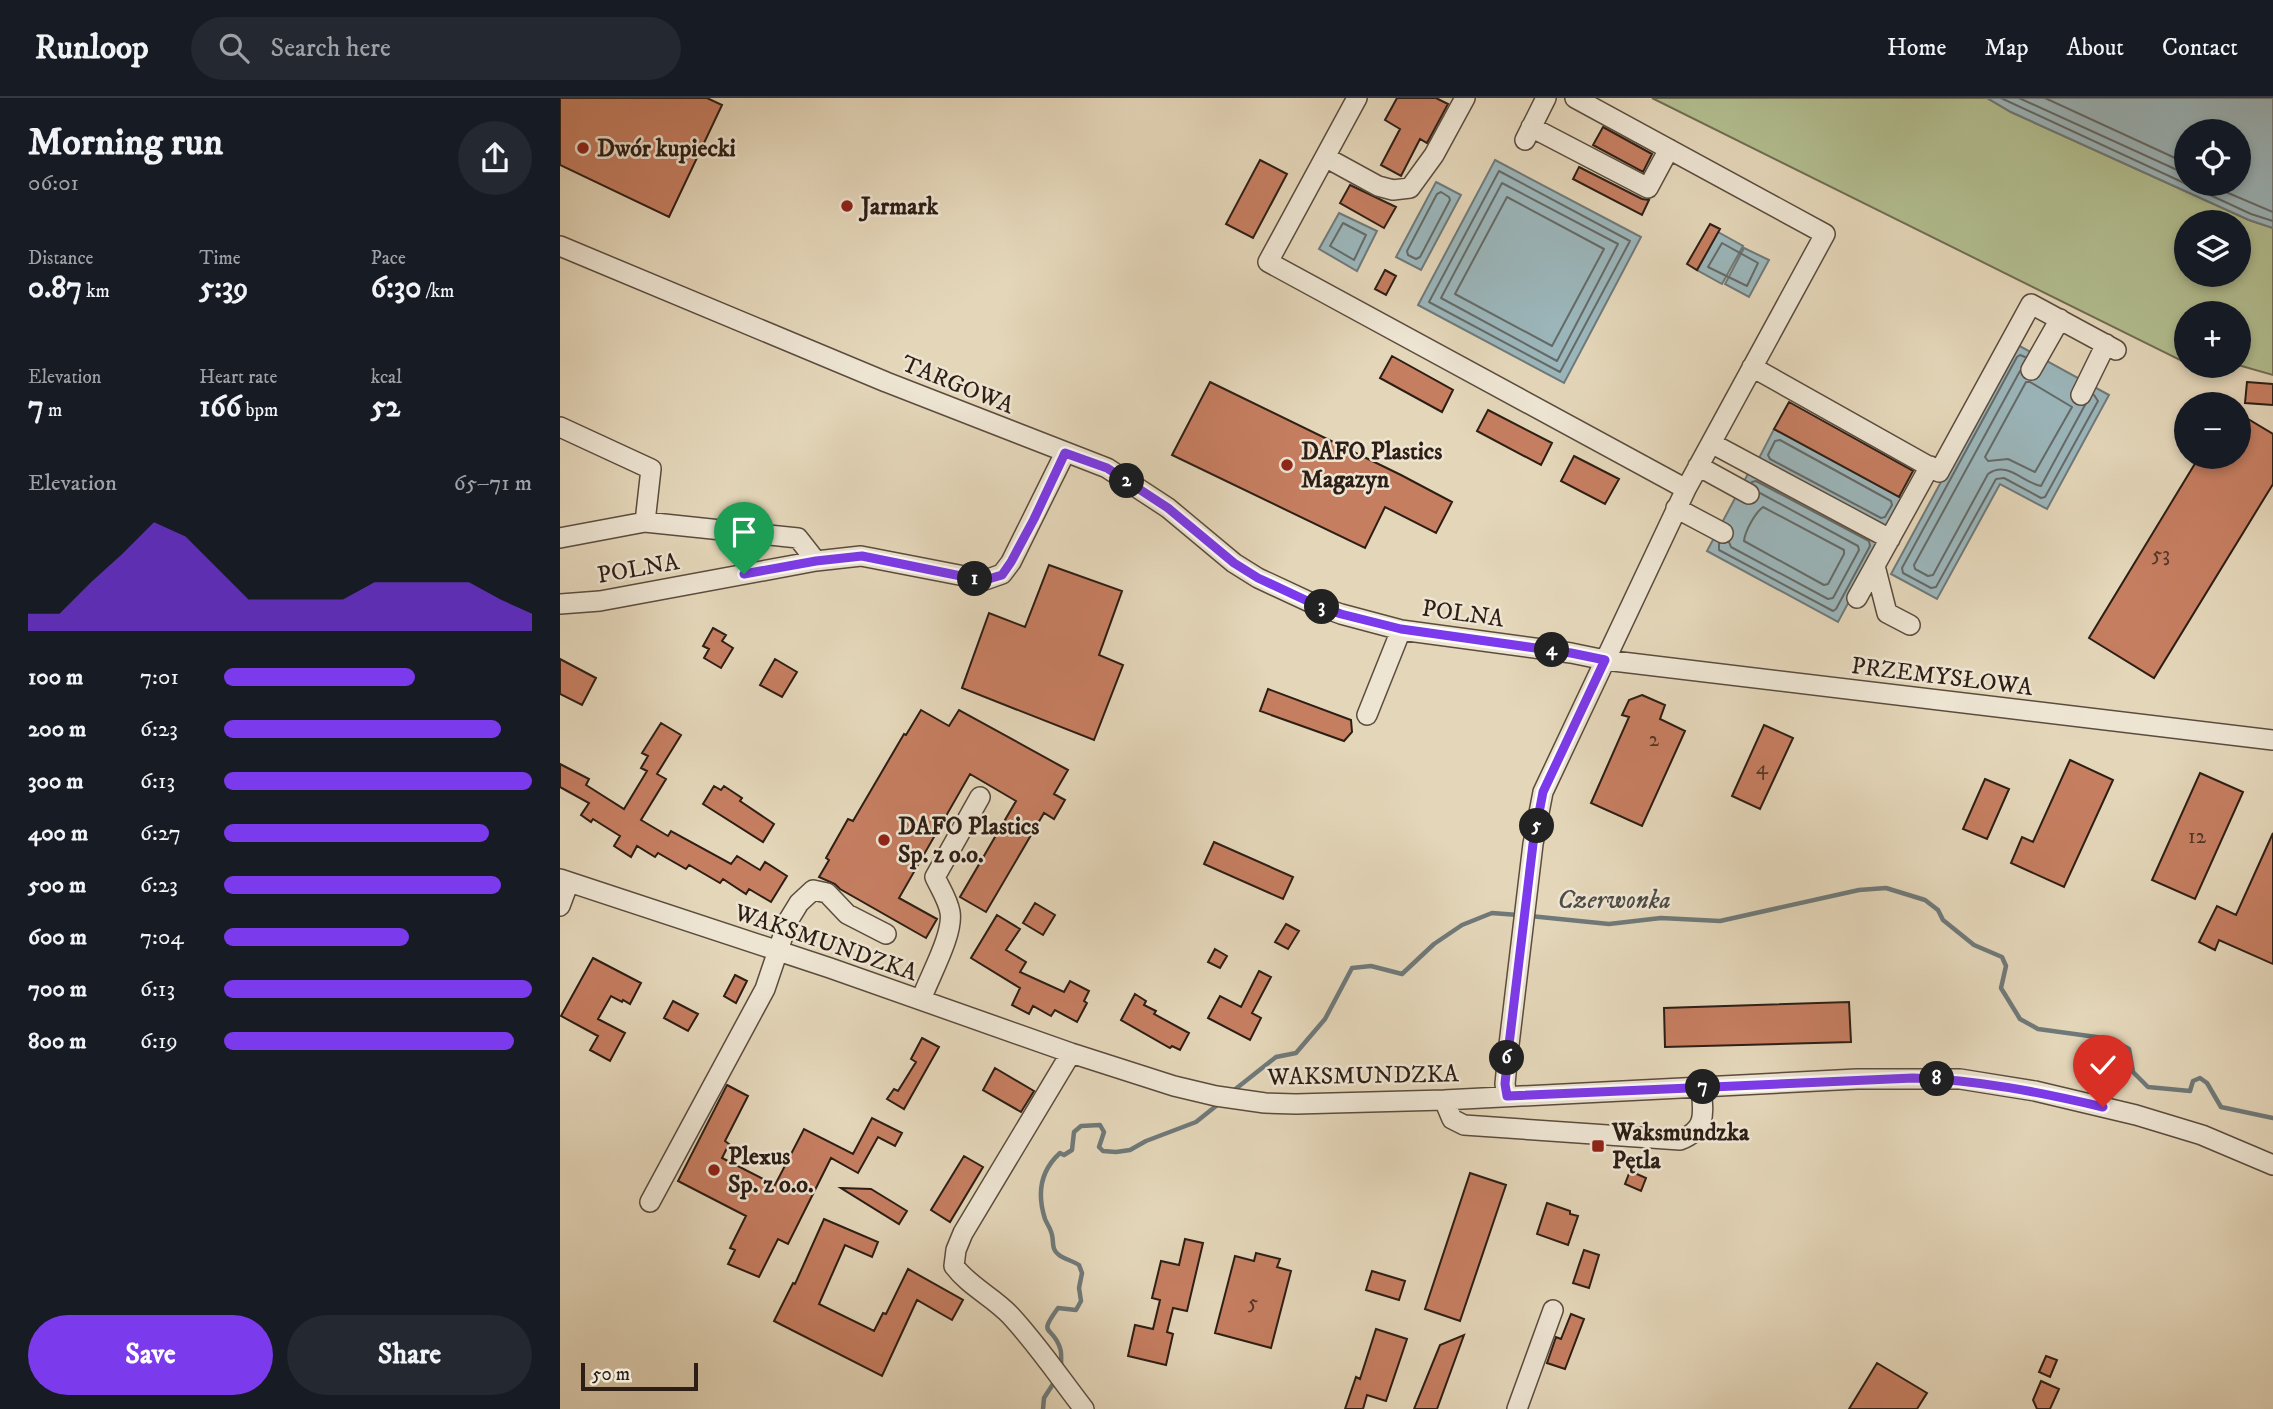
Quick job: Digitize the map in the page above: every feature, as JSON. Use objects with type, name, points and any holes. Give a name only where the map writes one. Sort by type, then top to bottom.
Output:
[{"type":"street","points":[[1357,98],[1268,262],[1686,489]]},
{"type":"street","points":[[1325,157],[1378,186],[1393,190],[1410,188],[1434,155],[1465,98]]},
{"type":"street","points":[[1546,98],[1528,133],[1648,188],[1670,149]]},
{"type":"street","points":[[1507,1096],[1505,1084],[1508,1053],[1533,844],[1543,792],[1686,489],[1825,234],[1575,98]]},
{"type":"street","name":"TARGOWA","points":[[560,246],[897,386],[1107,468],[1168,508],[1234,563],[1258,578],[1316,605]]},
{"type":"street","points":[[1752,368],[1940,472],[2031,303],[2111,347],[2081,395]]},
{"type":"street","points":[[2031,370],[2060,319]]},
{"type":"street","points":[[560,427],[651,469],[645,522]]},
{"type":"street","points":[[1711,443],[1890,539]]},
{"type":"street","name":"POLNA","points":[[560,604],[600,601],[816,561],[862,556],[985,580],[1002,575],[1034,519],[1065,453]]},
{"type":"street","points":[[1698,466],[1749,494]]},
{"type":"street","points":[[1857,598],[1930,466]]},
{"type":"street","points":[[1676,509],[1723,533]]},
{"type":"street","points":[[560,538],[645,522],[798,538],[816,561]]},
{"type":"street","points":[[1875,566],[1887,613],[1910,625]]},
{"type":"street","name":"POLNA","points":[[1316,605],[1401,629],[1605,660]]},
{"type":"street","points":[[1367,715],[1401,629]]},
{"type":"street","name":"PRZEMYSŁOWA","points":[[1605,660],[2273,740]]},
{"type":"street","points":[[921,1000],[950,932],[950,912],[935,877],[980,797]]},
{"type":"street","points":[[560,906],[565,880]]},
{"type":"street","name":"WAKSMUNDZKA","points":[[565,880],[1071,1053],[1174,1086],[1216,1096],[1296,1104],[1444,1100],[1902,1078],[1960,1079],[2035,1091],[2136,1115],[2212,1139],[2273,1165]]},
{"type":"street","points":[[650,1202],[765,989],[788,921],[799,903],[813,890],[827,893],[847,914],[886,934]]},
{"type":"street","points":[[1071,1053],[963,1233],[956,1250],[954,1266],[962,1277],[977,1286],[1010,1315],[1084,1409]]},
{"type":"street","points":[[1444,1100],[1452,1119],[1464,1125],[1680,1140],[1690,1136],[1702,1122],[1701,1087]]},
{"type":"street","points":[[1517,1409],[1553,1311]]},
{"type":"green space","points":[[1652,98],[1987,98],[2011,112],[2174,186],[2174,196],[2196,196],[2227,210],[2174,210],[2174,287],[2251,287],[2251,221],[2273,228],[2273,375],[2251,369],[2251,301],[2174,301],[2174,357]]},
{"type":"water","points":[[1987,98],[2273,98],[2273,228],[2251,221],[2251,210],[2227,210],[2196,196],[2251,196],[2251,119],[2174,119],[2174,186],[2011,112]]},
{"type":"water","points":[[1495,160],[1641,237],[1564,383],[1418,305]]},
{"type":"water","points":[[1436,182],[1461,195],[1421,270],[1396,257]]},
{"type":"water","points":[[1339,213],[1377,231],[1357,271],[1319,249]]},
{"type":"water","points":[[1718,232],[1743,246],[1722,284],[1697,270]]},
{"type":"water","points":[[1744,248],[1769,260],[1749,297],[1725,284]]},
{"type":"water","points":[[2016,344],[2109,395],[2047,509],[2000,484],[1937,599],[1891,574]]},
{"type":"water","points":[[1774,429],[1904,499],[1886,529],[1758,460]]},
{"type":"water","points":[[1750,470],[1882,540],[1838,622],[1707,551]]},
{"type":"building","points":[[560,98],[707,98],[722,105],[669,217],[560,165]]},
{"type":"building","points":[[1397,98],[1436,98],[1448,104],[1427,143],[1420,139],[1401,176],[1381,165],[1400,129],[1385,120]]},
{"type":"building","points":[[1603,127],[1652,154],[1643,172],[1593,145]]},
{"type":"building","points":[[1260,160],[1287,174],[1253,238],[1226,224]]},
{"type":"building","points":[[1579,167],[1649,200],[1642,215],[1573,179]]},
{"type":"building","points":[[1350,185],[1396,207],[1384,228],[1340,203]]},
{"type":"building","points":[[1710,224],[1720,229],[1697,270],[1687,264]]},
{"type":"building","points":[[1385,270],[1396,276],[1386,295],[1375,289]]},
{"type":"building","points":[[1392,356],[1453,390],[1442,412],[1380,378]]},
{"type":"building","name":"DAFO Plastics Magazyn","points":[[1210,382],[1452,502],[1436,533],[1385,507],[1365,548],[1172,455]]},
{"type":"building","points":[[2247,382],[2273,384],[2273,405],[2251,403],[2251,392],[2246,392]]},
{"type":"building","points":[[1789,402],[1913,471],[1899,497],[1774,429]]},
{"type":"building","points":[[1488,410],[1552,443],[1541,465],[1477,431]]},
{"type":"building","points":[[2251,421],[2273,434],[2273,484],[2154,678],[2089,638],[2192,469],[2251,469]]},
{"type":"building","points":[[1574,456],[1619,479],[1605,504],[1561,481]]},
{"type":"building","points":[[1049,565],[1122,591],[1099,655],[1123,665],[1094,740],[962,688],[989,613],[1025,627]]},
{"type":"building","points":[[713,628],[726,635],[722,641],[733,648],[721,668],[704,658],[709,649],[703,646]]},
{"type":"building","points":[[560,659],[596,678],[582,705],[560,694]]},
{"type":"building","points":[[775,659],[797,672],[782,697],[760,685]]},
{"type":"building","points":[[1268,689],[1351,720],[1352,732],[1344,741],[1260,711]]},
{"type":"building","points":[[1642,695],[1665,705],[1660,719],[1685,731],[1642,826],[1591,803],[1629,717],[1622,715],[1629,700]]},
{"type":"building","name":"DAFO Plastics Sp. z o.o.","points":[[921,710],[949,726],[959,710],[1068,770],[1054,794],[1065,800],[1054,819],[1044,813],[986,912],[960,897],[1016,801],[970,774],[899,898],[937,919],[926,938],[819,877],[829,860],[826,858],[848,819],[853,821]]},
{"type":"building","points":[[661,723],[681,735],[657,774],[666,779],[641,820],[668,836],[671,831],[731,864],[737,856],[760,870],[765,862],[787,876],[771,902],[749,889],[746,894],[723,879],[720,883],[689,865],[686,869],[658,853],[655,857],[637,846],[631,857],[614,846],[620,836],[593,819],[591,822],[581,815],[589,803],[560,787],[560,764],[589,779],[586,785],[624,809],[647,771],[641,768],[648,756],[642,753]]},
{"type":"building","points":[[1764,725],[1793,738],[1760,809],[1732,796]]},
{"type":"building","points":[[2070,760],[2113,780],[2064,887],[2011,863],[2022,837],[2033,842]]},
{"type":"building","points":[[2200,773],[2243,792],[2195,899],[2152,880]]},
{"type":"building","points":[[1985,779],[2009,789],[1987,839],[1963,829]]},
{"type":"building","points":[[714,786],[721,790],[724,786],[742,798],[740,801],[774,824],[763,842],[703,804]]},
{"type":"building","points":[[2273,833],[2273,964],[2219,940],[2215,950],[2199,942],[2217,906],[2236,915]]},
{"type":"building","points":[[1214,842],[1293,877],[1283,899],[1204,864]]},
{"type":"building","points":[[1035,903],[1055,915],[1043,935],[1023,923]]},
{"type":"building","points":[[997,915],[1020,929],[1006,950],[1026,962],[1020,972],[1064,992],[1070,981],[1089,991],[1084,1001],[1087,1003],[1077,1022],[1055,1010],[1051,1016],[1033,1006],[1029,1014],[1012,1005],[1020,988],[971,958]]},
{"type":"building","points":[[1286,924],[1299,931],[1288,949],[1275,942]]},
{"type":"building","points":[[1215,949],[1227,956],[1220,968],[1208,962]]},
{"type":"building","points":[[593,958],[641,983],[630,1004],[611,996],[598,1019],[625,1033],[610,1061],[590,1050],[598,1036],[561,1016]]},
{"type":"building","points":[[1259,971],[1271,977],[1252,1013],[1261,1018],[1250,1040],[1208,1018],[1220,996],[1241,1007]]},
{"type":"building","points":[[735,975],[747,981],[736,1003],[724,996]]},
{"type":"building","points":[[1135,994],[1146,1001],[1144,1005],[1156,1011],[1154,1014],[1189,1033],[1180,1050],[1172,1046],[1170,1048],[1121,1020]]},
{"type":"building","points":[[673,1001],[698,1014],[688,1031],[664,1018]]},
{"type":"building","points":[[1849,1002],[1851,1042],[1665,1047],[1664,1008]]},
{"type":"building","points":[[922,1038],[939,1047],[904,1109],[887,1099],[894,1089],[898,1091],[916,1062],[911,1059]]},
{"type":"building","points":[[995,1068],[1034,1091],[1021,1112],[983,1090]]},
{"type":"building","name":"Plexus Sp. z o.o.","points":[[727,1085],[748,1096],[725,1141],[729,1144],[722,1158],[775,1185],[804,1129],[853,1154],[872,1118],[902,1133],[895,1146],[878,1137],[858,1173],[831,1158],[788,1244],[778,1239],[759,1277],[728,1264],[735,1250],[730,1248],[746,1216],[678,1181]]},
{"type":"building","points":[[964,1156],[983,1167],[950,1222],[931,1210]]},
{"type":"building","points":[[1630,1171],[1646,1178],[1641,1191],[1625,1184]]},
{"type":"building","points":[[1470,1173],[1506,1185],[1460,1321],[1425,1309]]},
{"type":"building","points":[[841,1188],[871,1189],[907,1211],[899,1224]]},
{"type":"building","points":[[1547,1203],[1578,1216],[1568,1245],[1537,1234]]},
{"type":"building","points":[[824,1219],[878,1242],[872,1257],[845,1245],[819,1304],[874,1331],[883,1313],[886,1314],[908,1269],[963,1300],[952,1320],[917,1300],[882,1376],[774,1321],[793,1283],[795,1284]]},
{"type":"building","points":[[1185,1239],[1203,1243],[1187,1311],[1173,1308],[1167,1332],[1173,1334],[1166,1365],[1128,1356],[1135,1325],[1153,1329],[1160,1300],[1152,1298],[1161,1261],[1179,1265]]},
{"type":"building","points":[[1584,1250],[1599,1255],[1589,1288],[1573,1283]]},
{"type":"building","points":[[1256,1253],[1280,1259],[1277,1267],[1291,1271],[1271,1348],[1215,1333],[1235,1256],[1254,1261]]},
{"type":"building","points":[[1372,1271],[1405,1281],[1399,1300],[1366,1290]]},
{"type":"building","points":[[1571,1314],[1584,1319],[1565,1369],[1547,1363],[1556,1337],[1561,1339]]},
{"type":"building","points":[[1376,1329],[1407,1339],[1386,1401],[1367,1395],[1363,1409],[1345,1409],[1356,1377],[1360,1379]]},
{"type":"building","points":[[1464,1335],[1437,1409],[1414,1409],[1440,1345]]},
{"type":"building","points":[[2046,1356],[2057,1360],[2050,1377],[2039,1372]]},
{"type":"building","points":[[1877,1363],[1927,1393],[1917,1409],[1849,1409]]},
{"type":"building","points":[[2041,1381],[2059,1389],[2050,1409],[2037,1409],[2033,1400]]},
{"type":"waterway","name":"Czerwonka","points":[[1530,916],[1609,924],[1661,918],[1720,921],[1859,890],[1886,888],[1925,900],[1938,910],[1943,920],[1974,945],[2002,957],[2006,966],[2001,988],[2020,1019],[2038,1029],[2111,1039],[2129,1049],[2133,1072],[2148,1087],[2190,1091],[2193,1081],[2200,1078],[2207,1083],[2221,1107],[2273,1118]]},
{"type":"waterway","name":"Czerwonka","points":[[1233,1091],[1276,1057],[1296,1053],[1325,1019],[1352,968],[1371,966],[1402,974],[1434,944],[1462,925],[1492,913],[1518,915]]},
{"type":"waterway","name":"Czerwonka","points":[[1061,1366],[1060,1348],[1047,1327],[1058,1308],[1076,1310],[1081,1301],[1079,1288],[1082,1273],[1079,1265],[1056,1253],[1054,1248],[1041,1201],[1042,1183],[1048,1167],[1060,1153],[1064,1155],[1072,1150],[1074,1132],[1081,1126],[1100,1125],[1104,1132],[1099,1147],[1103,1151],[1130,1150],[1196,1122],[1221,1102]]},
{"type":"waterway","name":"Czerwonka","points":[[1043,1409],[1044,1398],[1053,1384]]},
{"type":"place","name":"Dwór kupiecki","points":[[583,148]]},
{"type":"place","name":"Jarmark","points":[[847,206]]},
{"type":"place","name":"DAFO Plastics Magazyn","points":[[1287,465]]},
{"type":"place","name":"DAFO Plastics Sp. z o.o.","points":[[884,840]]},
{"type":"place","name":"Waksmundzka Pętla","points":[[1598,1146]]},
{"type":"place","name":"Plexus Sp. z o.o.","points":[[714,1170]]},
{"type":"route","points":[[744,574],[862,556],[985,580],[1002,575],[1034,519],[1065,453],[1107,468],[1168,508],[1234,563],[1258,578],[1316,605],[1401,629],[1605,660],[1543,792],[1533,844],[1508,1053],[1505,1084],[1507,1096],[1913,1078],[1960,1079],[2035,1091],[2103,1107]]}]
